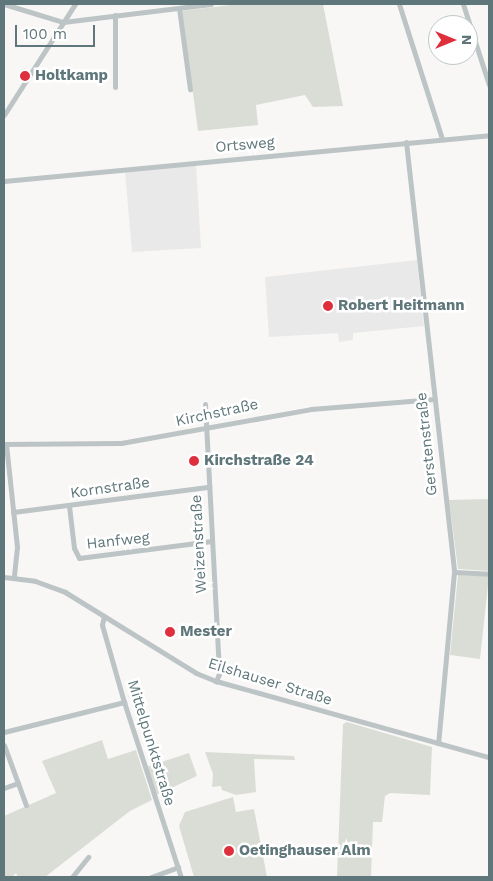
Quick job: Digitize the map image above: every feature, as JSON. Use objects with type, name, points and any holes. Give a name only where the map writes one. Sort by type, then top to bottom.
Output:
[{"type":"street","points":[[4,4],[63,22],[211,4]]},
{"type":"street","points":[[4,115],[75,4]]},
{"type":"street","points":[[399,4],[442,139]]},
{"type":"street","points":[[463,4],[489,85]]},
{"type":"street","points":[[179,8],[190,88]]},
{"type":"street","points":[[115,87],[116,15]]},
{"type":"street","name":"Ortsweg","points":[[4,181],[489,135]]},
{"type":"street","name":"Gerstenstraße","points":[[406,142],[454,572],[438,743]]},
{"type":"street","name":"Kirchstraße","points":[[5,444],[121,443],[311,409],[435,399]]},
{"type":"street","name":"Weizenstraße","points":[[205,404],[219,674],[216,681]]},
{"type":"street","points":[[5,444],[17,546],[14,578]]},
{"type":"street","name":"Kornstraße","points":[[13,512],[209,487]]},
{"type":"street","name":"Hanfweg","points":[[69,506],[74,548],[79,558],[212,541]]},
{"type":"street","points":[[454,572],[489,574]]},
{"type":"street","name":"Eilshauser Straße","points":[[4,577],[51,586],[216,681],[489,757]]},
{"type":"street","name":"Mittelpunktstraße","points":[[104,616],[102,625],[124,702],[181,877]]},
{"type":"street","points":[[4,732],[124,702]]},
{"type":"street","points":[[4,746],[26,805]]},
{"type":"street","points":[[4,788],[18,783]]},
{"type":"street","points":[[72,877],[88,857]]},
{"type":"street","points":[[151,877],[178,867]]},
{"type":"shaded area","points":[[238,4],[323,4],[343,106],[313,107],[305,95],[256,105],[258,125],[198,131],[182,11]]},
{"type":"shaded area","points":[[196,163],[201,248],[132,252],[125,172]]},
{"type":"shaded area","points":[[417,260],[424,326],[353,333],[353,340],[339,342],[338,333],[269,337],[265,277]]},
{"type":"shaded area","points":[[489,499],[489,571],[458,569],[449,500]]},
{"type":"shaded area","points":[[458,575],[489,576],[480,659],[450,655]]},
{"type":"shaded area","points":[[347,722],[432,747],[430,795],[390,793],[385,796],[382,822],[373,822],[371,877],[337,877],[343,724]]},
{"type":"shaded area","points":[[102,740],[108,759],[136,750],[152,800],[130,811],[45,877],[18,877],[16,873],[12,877],[4,877],[4,816],[56,793],[42,761]]},
{"type":"shaded area","points":[[205,752],[294,756],[295,760],[254,759],[256,792],[236,795],[222,790],[221,786],[212,787],[213,774]]},
{"type":"shaded area","points":[[189,753],[197,776],[156,795],[146,767]]},
{"type":"shaded area","points":[[233,797],[236,812],[254,809],[267,877],[194,877],[179,826],[185,812]]},
{"type":"place","name":"Holtkamp","points":[[25,76]]},
{"type":"place","name":"Robert Heitmann","points":[[328,306]]},
{"type":"place","name":"Kirchstraße 24","points":[[194,461]]},
{"type":"place","name":"Mester","points":[[170,632]]},
{"type":"place","name":"Oetinghauser Alm","points":[[229,851]]}]
